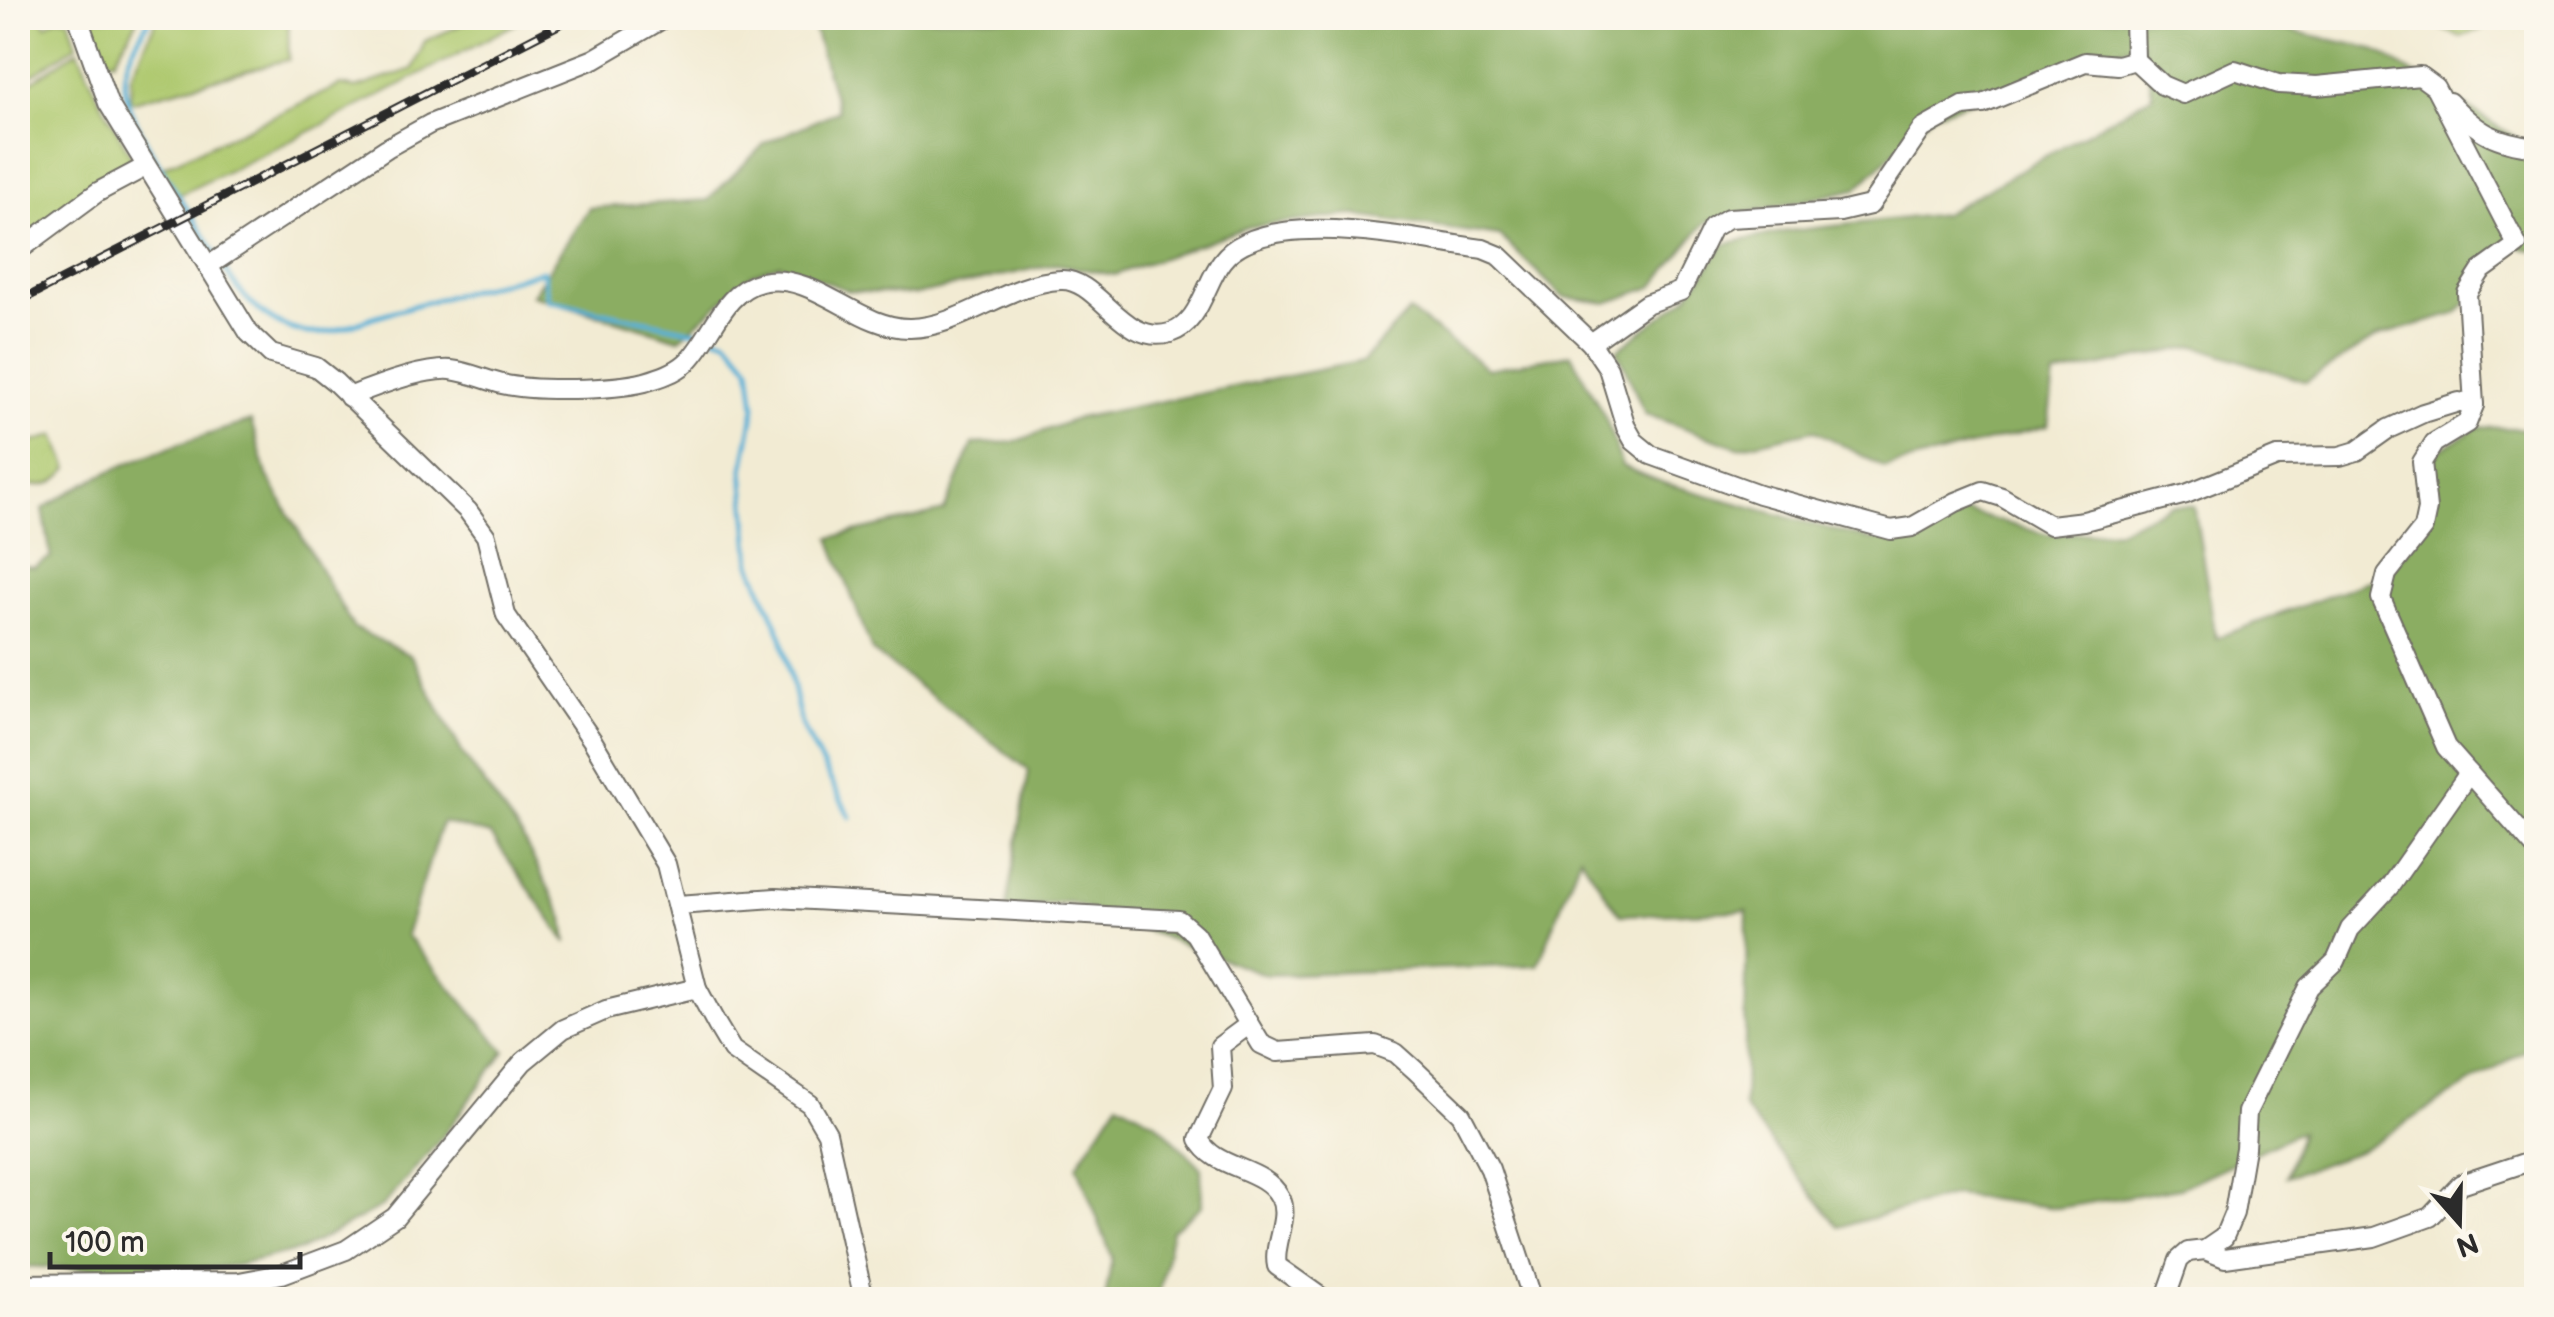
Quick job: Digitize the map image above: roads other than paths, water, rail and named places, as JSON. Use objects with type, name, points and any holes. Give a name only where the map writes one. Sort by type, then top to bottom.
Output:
[{"type":"street","points":[[78,18],[108,103],[249,333],[271,354],[316,368],[350,396],[468,511],[486,536],[506,615],[592,740],[666,864],[697,988],[732,1050],[810,1104],[826,1133],[864,1300]]},
{"type":"street","points":[[208,266],[430,124],[594,60],[664,18]]},
{"type":"street","points":[[2134,18],[2136,60],[2162,85],[2183,94],[2235,70],[2278,84],[2317,86],[2420,76],[2472,127],[2504,143],[2536,147]]},
{"type":"street","points":[[1591,343],[1646,304],[1681,291],[1712,228],[1728,218],[1840,212],[1870,205],[1922,129],[1936,121],[1964,106],[1983,104],[2085,62],[2118,65],[2136,60]]},
{"type":"street","points":[[2435,88],[2517,245],[2481,272],[2467,293],[2474,405],[2467,423],[2434,443],[2422,462],[2427,509],[2423,528],[2387,574],[2381,598],[2446,747],[2536,848]]},
{"type":"street","points":[[18,252],[98,192],[144,166]]},
{"type":"street","points":[[350,396],[448,370],[538,390],[643,383],[687,362],[738,292],[759,282],[785,280],[878,321],[907,328],[934,324],[1035,282],[1066,279],[1089,289],[1122,322],[1153,333],[1171,333],[1192,318],[1218,265],[1232,248],[1253,236],[1340,229],[1483,249],[1500,256],[1591,343],[1608,368],[1626,427],[1651,455],[1760,494],[1892,530],[1912,527],[1983,492],[2002,497],[2050,525],[2084,521],[2186,494],[2277,456],[2340,456],[2357,451],[2388,429],[2423,412],[2459,402],[2474,405]]},
{"type":"street","points":[[2165,1300],[2179,1260],[2188,1252],[2205,1250],[2224,1237],[2234,1213],[2246,1148],[2247,1112],[2309,988],[2336,961],[2350,929],[2390,886],[2469,773]]},
{"type":"street","points":[[678,905],[776,898],[1179,920],[1195,934],[1261,1044],[1278,1052],[1375,1045],[1396,1053],[1461,1114],[1490,1169],[1533,1300]]},
{"type":"street","points":[[18,1284],[239,1282],[282,1274],[346,1250],[395,1217],[523,1062],[563,1029],[606,1010],[697,988]]},
{"type":"street","points":[[1247,1026],[1220,1046],[1223,1090],[1199,1139],[1202,1146],[1219,1158],[1268,1182],[1284,1211],[1275,1257],[1277,1266],[1325,1300]]},
{"type":"street","points":[[2205,1250],[2225,1258],[2374,1237],[2430,1216],[2461,1184],[2536,1158]]},
{"type":"waterway","points":[[150,18],[128,61],[125,90],[151,150],[216,254]]},
{"type":"waterway","points":[[221,264],[255,307],[276,322],[302,332],[331,331],[543,271],[548,300],[704,333]]},
{"type":"waterway","points":[[714,336],[728,340],[750,367],[755,407],[743,470],[751,564],[782,637],[801,724],[850,817]]},
{"type":"railway","points":[[18,302],[572,18]]}]
